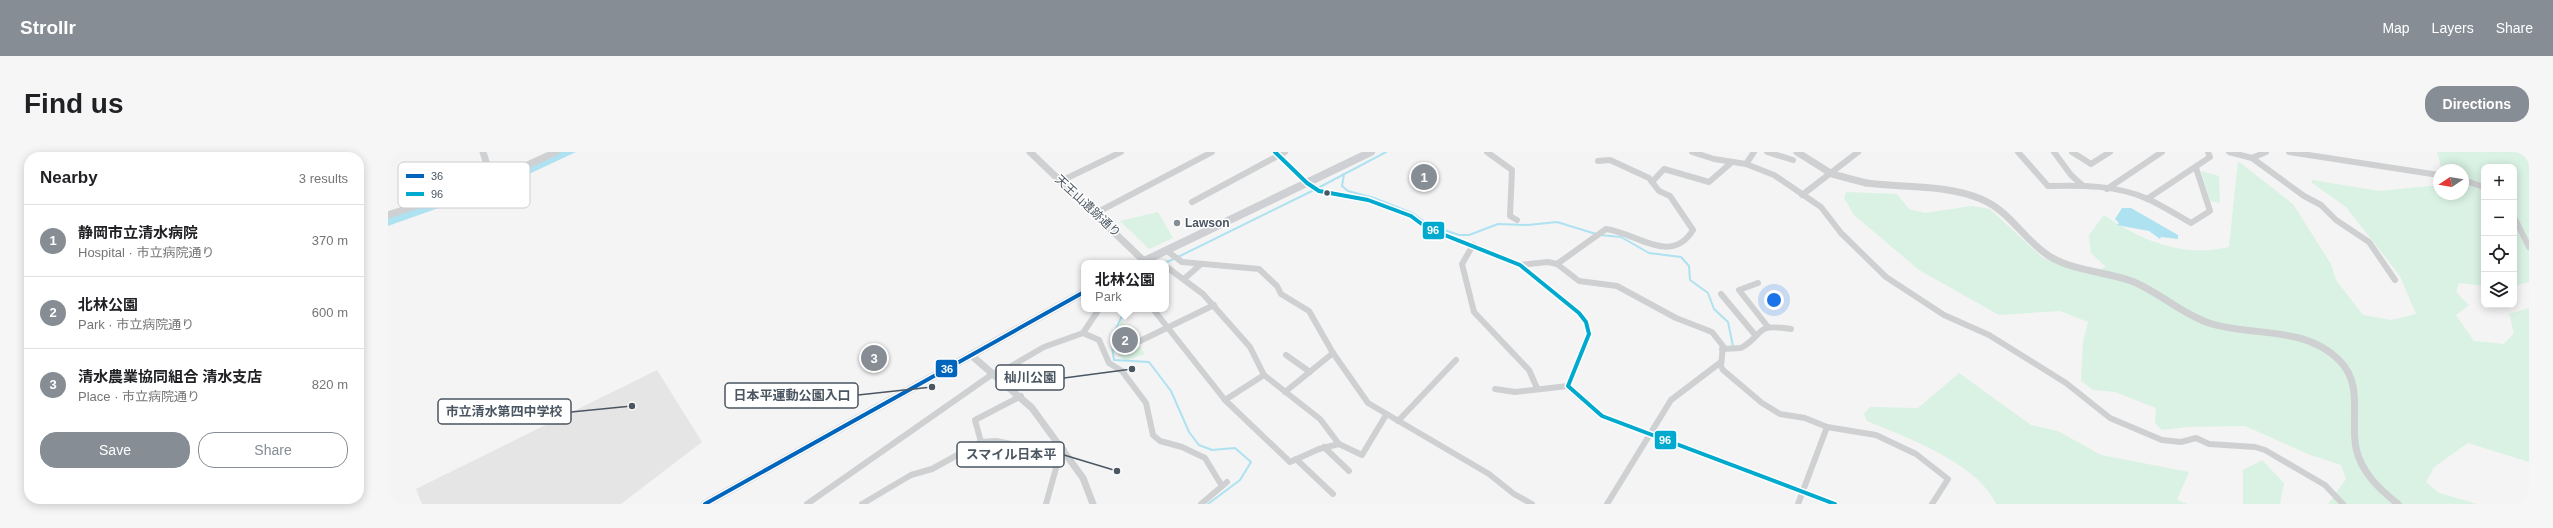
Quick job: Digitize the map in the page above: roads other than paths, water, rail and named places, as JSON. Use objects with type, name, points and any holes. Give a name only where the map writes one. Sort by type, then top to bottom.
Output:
[{"type":"main road","points":[[1147,260],[1371,152]]},
{"type":"main road","points":[[705,504],[1081,294]]},
{"type":"street","points":[[483,152],[486,162]]},
{"type":"street","points":[[530,164],[556,152]]},
{"type":"street","name":"天王山遺跡通り","points":[[1030,152],[1096,213],[1140,260]]},
{"type":"street","points":[[1061,182],[1121,152]]},
{"type":"street","points":[[1096,213],[1212,152]]},
{"type":"street","points":[[1192,202],[1277,154],[1285,152]]},
{"type":"street","points":[[1487,152],[1512,170],[1510,216],[1517,220]]},
{"type":"street","points":[[1692,152],[1706,154],[1768,171],[1821,207],[1841,233],[1886,277],[1944,315],[1989,334],[2066,383],[2110,418],[2162,440],[2180,442],[2196,438],[2214,444],[2255,447],[2265,450],[2308,473],[2325,485],[2343,504]]},
{"type":"street","points":[[1746,164],[1754,152]]},
{"type":"street","points":[[1767,152],[1793,160]]},
{"type":"street","points":[[1797,152],[1832,174],[1866,183],[1943,189],[1981,199],[2011,218],[2037,247],[2050,257],[2074,267],[2115,276],[2142,285],[2195,317],[2218,326],[2275,332],[2308,341],[2340,361],[2356,388],[2355,441],[2359,461],[2371,480],[2398,504]]},
{"type":"street","points":[[1848,152],[1852,156]]},
{"type":"street","points":[[1802,194],[1858,152]]},
{"type":"street","points":[[2018,152],[2048,186],[2082,185],[2107,189],[2148,199],[2191,223],[2210,211],[2196,168]]},
{"type":"street","points":[[2054,152],[2071,175],[2082,185]]},
{"type":"street","points":[[2072,152],[2091,164],[2110,152]]},
{"type":"street","points":[[2107,189],[2162,152]]},
{"type":"street","points":[[2148,199],[2196,168],[2210,157],[2208,152]]},
{"type":"street","points":[[2229,152],[2252,158],[2304,196],[2321,205],[2336,220],[2369,242],[2395,280]]},
{"type":"street","points":[[2252,158],[2266,152]]},
{"type":"street","points":[[2289,152],[2433,174]]},
{"type":"street","points":[[1277,154],[1307,183],[1319,190],[1368,200],[1411,216],[1427,228],[1473,245],[1520,265],[1579,314],[1588,328],[1588,334],[1568,386]]},
{"type":"street","points":[[1557,264],[1606,229],[1614,230],[1664,248],[1686,241],[1693,230],[1670,196],[1660,191],[1649,178],[1610,160],[1598,161]]},
{"type":"street","points":[[1652,182],[1664,168],[1708,182],[1732,162]]},
{"type":"street","points":[[2469,182],[2481,186]]},
{"type":"street","points":[[388,215],[409,208]]},
{"type":"street","points":[[2517,223],[2529,247]]},
{"type":"street","points":[[1473,245],[1462,264],[1474,312],[1529,370],[1537,388]]},
{"type":"street","points":[[1167,251],[1182,262],[1200,265],[1259,269],[1277,286],[1281,294],[1309,311],[1333,353],[1368,403],[1488,474],[1514,494],[1532,504]]},
{"type":"street","points":[[1520,265],[1538,262],[1557,264],[1579,280],[1617,286],[1676,318],[1712,332],[1721,342],[1721,362],[1723,370],[1765,406],[1780,414],[1805,418],[1827,427],[1876,435],[1928,462],[1948,479],[1932,504]]},
{"type":"street","points":[[1184,279],[1200,265]]},
{"type":"street","points":[[1169,269],[1184,279],[1214,305],[1250,347],[1264,375],[1320,419],[1339,444],[1362,455],[1386,414]]},
{"type":"street","points":[[1758,283],[1739,290],[1768,327]]},
{"type":"street","points":[[1721,294],[1756,336]]},
{"type":"street","points":[[1140,341],[1214,305]]},
{"type":"street","points":[[807,504],[995,374],[1044,347],[1083,333],[1098,312]]},
{"type":"street","points":[[1155,312],[1225,400],[1290,462],[1324,447],[1339,444]]},
{"type":"street","points":[[1722,349],[1732,351],[1744,348],[1768,327],[1791,329]]},
{"type":"street","points":[[1083,333],[1100,340],[1109,363],[1122,372],[1138,390],[1146,404],[1153,435],[1160,442],[1182,447],[1205,458],[1224,484],[1201,504]]},
{"type":"street","points":[[1285,392],[1333,353]]},
{"type":"street","points":[[971,355],[1021,396],[1064,450],[1083,478],[1093,504]]},
{"type":"street","points":[[1286,355],[1310,372]]},
{"type":"street","points":[[1398,421],[1456,360]]},
{"type":"street","points":[[1607,504],[1671,400],[1721,362]]},
{"type":"street","points":[[1225,400],[1264,375]]},
{"type":"street","points":[[1495,389],[1515,392],[1537,388],[1568,386],[1602,416],[1835,504]]},
{"type":"street","points":[[981,442],[975,420],[1021,396]]},
{"type":"street","points":[[1798,504],[1827,427]]},
{"type":"street","points":[[862,504],[911,475],[932,469],[981,442],[996,442],[1052,452],[1064,450]]},
{"type":"street","points":[[1324,447],[1350,471]]},
{"type":"street","points":[[1046,504],[1058,461],[1052,452]]},
{"type":"street","points":[[1296,459],[1333,494]]},
{"type":"water","points":[[2122,208],[2131,208],[2178,235],[2178,239],[2161,237],[2160,239],[2149,231],[2117,225],[2119,223],[2115,219]]},
{"type":"waterway","points":[[530,169],[570,152]]},
{"type":"waterway","points":[[1344,174],[1386,152]]},
{"type":"waterway","points":[[1318,188],[1344,174]]},
{"type":"waterway","points":[[1344,174],[1342,186],[1348,191],[1374,198],[1412,213],[1429,225],[1459,235],[1469,235],[1498,224],[1528,225],[1557,222],[1596,234]]},
{"type":"waterway","points":[[1178,257],[1314,190]]},
{"type":"waterway","points":[[388,222],[427,208]]},
{"type":"waterway","points":[[1600,235],[1621,237],[1649,253],[1681,257],[1689,266],[1690,280],[1708,293],[1714,309],[1728,322],[1733,346]]},
{"type":"waterway","points":[[1169,261],[1174,259]]},
{"type":"waterway","points":[[1124,312],[1111,340],[1114,360],[1149,362],[1171,391],[1189,432],[1199,445],[1212,450],[1235,448],[1251,462],[1240,480],[1208,504]]},
{"type":"place","name":"静岡市立清水病院","points":[[1424,177]]},
{"type":"place","name":"Lawson","points":[[1177,223]]},
{"type":"place","name":"北林公園","points":[[1125,340]]},
{"type":"place","name":"清水農業協同組合 清水支店","points":[[874,358]]},
{"type":"place","name":"杣川公園","points":[[1132,369]]},
{"type":"place","name":"日本平運動公園入口","points":[[932,387]]},
{"type":"place","name":"市立清水第四中学校","points":[[632,406]]},
{"type":"place","name":"スマイル日本平","points":[[1117,471]]}]
